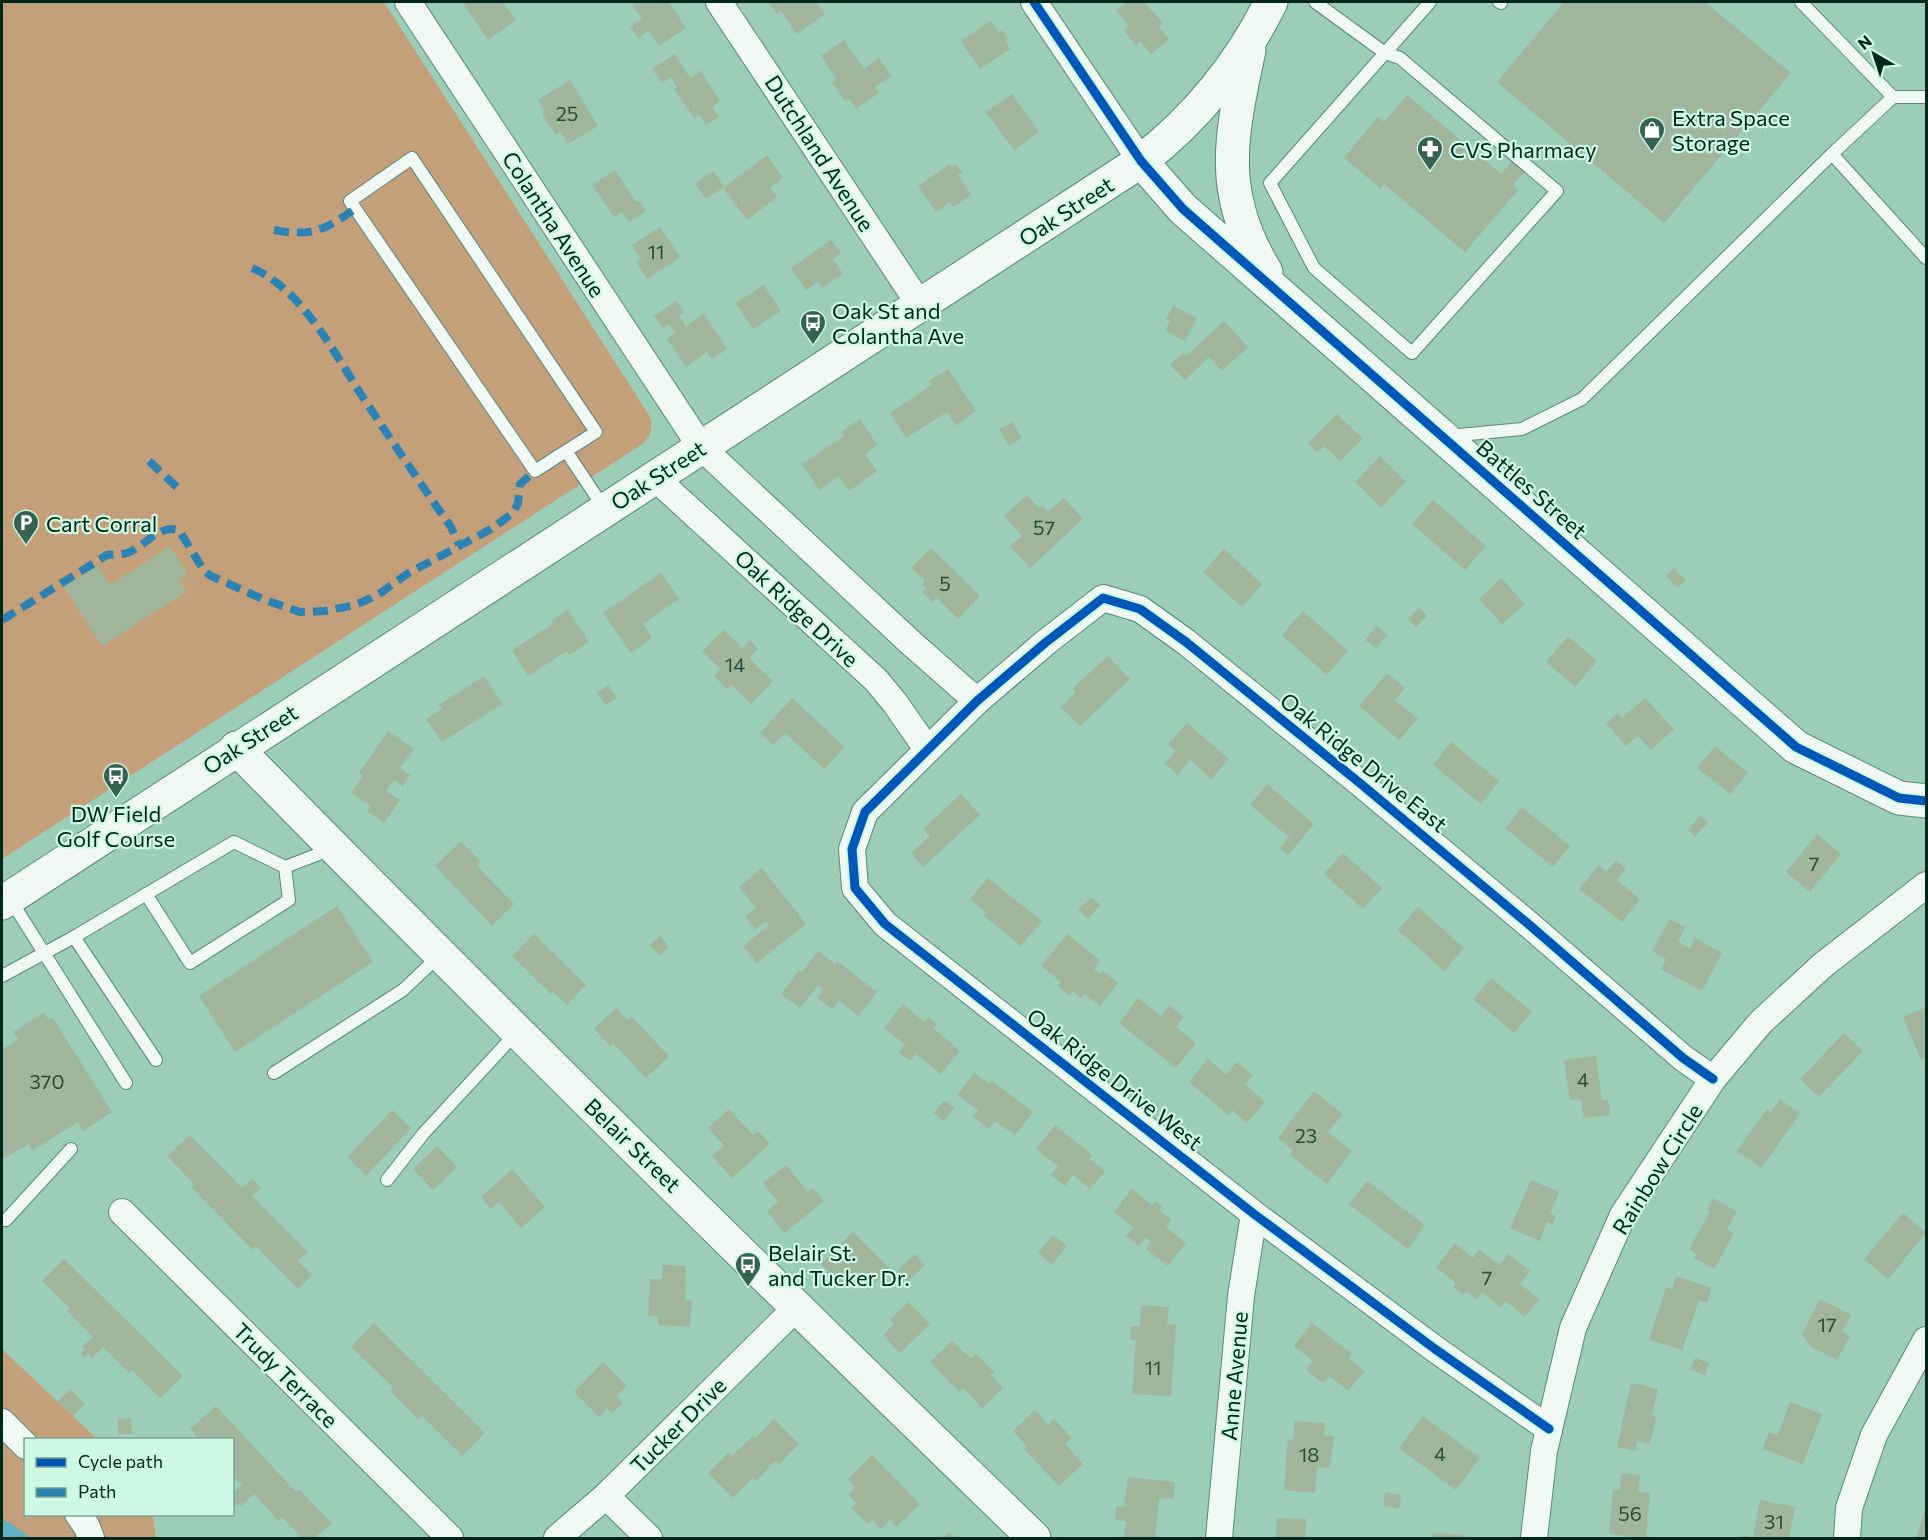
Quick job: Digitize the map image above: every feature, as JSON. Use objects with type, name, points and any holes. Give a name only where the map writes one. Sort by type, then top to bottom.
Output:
[{"type":"main road","name":"Oak Street","points":[[5,900],[1142,161],[1162,146],[1224,78],[1252,38],[1271,2]]},
{"type":"main road","name":"Battles Street","points":[[1252,38],[1235,121],[1232,174],[1245,233],[1264,270],[1282,296]]},
{"type":"main road","name":"Battles Street","points":[[1142,161],[1183,209],[1796,747],[1899,798],[1926,801]]},
{"type":"main road","name":"Belair Street","points":[[236,748],[517,1032],[1034,1539]]},
{"type":"street","name":"Colantha Avenue","points":[[408,2],[701,447]]},
{"type":"street","name":"Dutchland Avenue","points":[[719,2],[920,305]]},
{"type":"street","points":[[1034,2],[1142,161]]},
{"type":"street","points":[[701,447],[911,644],[977,701]]},
{"type":"street","name":"Oak Ridge Drive","points":[[654,477],[876,680],[927,749]]},
{"type":"street","name":"Oak Ridge Drive East","points":[[977,701],[1103,598],[1140,609],[1186,642],[1361,784],[1526,921],[1683,1058],[1713,1079]]},
{"type":"street","name":"Oak Ridge Drive West","points":[[977,701],[865,812],[852,849],[855,888],[885,924],[1254,1214],[1435,1349],[1549,1429]]},
{"type":"street","name":"Rainbow Circle","points":[[1534,1539],[1544,1451],[1573,1328],[1623,1215],[1713,1079],[1761,1022],[1815,972],[1926,885]]},
{"type":"street","name":"Trudy Terrace","points":[[122,1212],[450,1539]]},
{"type":"street","name":"Anne Avenue","points":[[1219,1539],[1241,1296],[1254,1214]]},
{"type":"street","name":"Tucker Drive","points":[[557,1539],[606,1496],[796,1308]]},
{"type":"street","points":[[1847,1539],[1849,1508],[1874,1435],[1926,1340]]},
{"type":"street","points":[[2,1422],[24,1444]]},
{"type":"street","points":[[606,1496],[649,1539]]},
{"type":"street","points":[[79,1516],[87,1527],[91,1539]]},
{"type":"lane","points":[[1315,2],[1385,53],[1400,58],[1557,191],[1412,353],[1314,268],[1270,183],[1385,53],[1430,2]]},
{"type":"lane","points":[[1801,2],[1893,97]]},
{"type":"lane","points":[[1442,436],[1522,429],[1582,399],[1893,97],[1926,97]]},
{"type":"lane","points":[[1832,154],[1926,258]]},
{"type":"lane","points":[[412,158],[596,432],[566,451],[535,471],[350,201],[412,158]]},
{"type":"lane","points":[[566,451],[605,509]]},
{"type":"lane","points":[[2,976],[74,937],[234,842],[285,867],[334,848]]},
{"type":"lane","points":[[146,894],[190,963],[289,900],[285,867]]},
{"type":"lane","points":[[5,900],[44,952],[126,1083]]},
{"type":"lane","points":[[74,937],[156,1060]]},
{"type":"lane","points":[[274,1073],[403,990],[440,955]]},
{"type":"lane","points":[[387,1180],[423,1134],[517,1032]]},
{"type":"lane","points":[[2,1220],[6,1220],[71,1149]]},
{"type":"shaded area","points":[[2,2],[384,2],[649,415],[651,428],[647,439],[641,445],[2,859]]},
{"type":"shaded area","points":[[2,1349],[96,1438],[24,1438],[24,1516],[153,1516],[156,1538],[2,1538]]},
{"type":"water","points":[[2,1518],[29,1536],[30,1538],[2,1538]]},
{"type":"building","points":[[462,2],[503,2],[516,20],[488,40]]},
{"type":"building","points":[[638,2],[669,2],[686,28],[659,46],[649,31],[638,38],[630,27],[642,19],[632,5]]},
{"type":"building","points":[[768,2],[816,2],[825,14],[797,34],[781,11],[777,14]]},
{"type":"building","points":[[1127,2],[1144,2],[1163,23],[1159,27],[1169,39],[1151,54],[1140,41],[1136,45],[1124,31],[1129,26],[1116,10]]},
{"type":"building","name":"Extra Space Storage","points":[[1564,2],[1705,2],[1791,73],[1664,223],[1497,82]]},
{"type":"building","points":[[991,21],[999,33],[1002,30],[1008,39],[1005,41],[1010,49],[980,69],[961,41]]},
{"type":"building","points":[[844,40],[864,69],[879,58],[891,76],[875,87],[879,93],[856,109],[849,99],[845,101],[832,82],[836,79],[821,56]]},
{"type":"building","points":[[675,54],[690,78],[701,71],[720,101],[712,107],[719,117],[706,125],[699,115],[694,118],[674,89],[677,87],[671,77],[662,83],[652,69]]},
{"type":"building","points":[[570,80],[598,126],[568,144],[561,132],[556,135],[542,114],[545,112],[538,100]]},
{"type":"building","points":[[1012,94],[1039,132],[1014,150],[986,112]]},
{"type":"building","name":"CVS Pharmacy","points":[[1407,95],[1501,174],[1512,161],[1525,171],[1513,185],[1518,190],[1465,252],[1384,184],[1381,189],[1344,158],[1378,117],[1384,122]]},
{"type":"building","points":[[767,155],[783,178],[770,188],[777,197],[747,220],[723,188]]},
{"type":"building","points":[[950,164],[952,167],[956,164],[962,172],[958,175],[971,195],[953,207],[950,202],[936,212],[918,186]]},
{"type":"building","points":[[615,170],[636,202],[639,201],[646,211],[629,222],[622,212],[614,217],[592,185]]},
{"type":"building","points":[[713,171],[724,187],[706,199],[695,184]]},
{"type":"building","points":[[660,227],[680,257],[647,279],[636,262],[641,259],[632,245]]},
{"type":"building","points":[[831,240],[841,253],[833,259],[843,274],[822,288],[818,282],[806,290],[791,268]]},
{"type":"building","points":[[764,285],[781,311],[753,329],[736,303]]},
{"type":"building","points":[[676,301],[684,312],[679,316],[686,326],[704,314],[727,349],[712,359],[707,352],[686,367],[667,339],[675,333],[669,324],[663,328],[654,316]]},
{"type":"building","points":[[1173,306],[1197,318],[1185,341],[1165,331],[1170,321],[1166,319]]},
{"type":"building","points":[[1224,321],[1248,347],[1222,371],[1209,357],[1185,380],[1170,365],[1183,353],[1186,356]]},
{"type":"building","points":[[948,369],[976,411],[956,425],[947,412],[906,438],[890,413],[932,385],[929,381]]},
{"type":"building","points":[[1337,414],[1363,439],[1340,461],[1324,446],[1317,453],[1308,443]]},
{"type":"building","points":[[860,419],[877,445],[865,454],[877,471],[849,491],[839,476],[819,490],[802,464],[844,436],[841,432]]},
{"type":"building","points":[[1012,422],[1022,438],[1009,446],[999,429]]},
{"type":"building","points":[[1380,456],[1406,482],[1381,507],[1355,482]]},
{"type":"building","points":[[1027,495],[1039,508],[1042,505],[1048,512],[1064,498],[1083,519],[1030,568],[1010,546],[1022,536],[1004,516]]},
{"type":"building","points":[[1433,500],[1486,546],[1465,570],[1412,524]]},
{"type":"building","points":[[170,546],[188,574],[179,580],[186,592],[102,646],[64,587],[98,565],[110,585]]},
{"type":"building","points":[[931,548],[980,596],[958,619],[937,598],[933,602],[922,592],[926,589],[922,585],[925,581],[911,568]]},
{"type":"building","points":[[1224,549],[1262,584],[1242,607],[1203,572]]},
{"type":"building","points":[[1674,568],[1686,580],[1678,588],[1666,576]]},
{"type":"building","points":[[661,573],[679,599],[643,624],[652,638],[631,653],[603,613]]},
{"type":"building","points":[[1501,578],[1525,604],[1502,624],[1479,599]]},
{"type":"building","points":[[1419,608],[1427,616],[1416,627],[1408,619]]},
{"type":"building","points":[[568,610],[589,642],[569,655],[567,651],[528,676],[512,650],[553,624],[551,621]]},
{"type":"building","points":[[1303,611],[1348,651],[1327,675],[1282,635]]},
{"type":"building","points":[[1377,626],[1387,635],[1376,648],[1365,640]]},
{"type":"building","points":[[724,630],[742,648],[750,640],[758,649],[749,658],[773,681],[751,704],[731,685],[727,689],[714,676],[720,669],[702,651]]},
{"type":"building","points":[[1568,636],[1597,661],[1575,687],[1546,662]]},
{"type":"building","points":[[1108,656],[1130,679],[1080,726],[1061,707],[1076,692],[1073,688]]},
{"type":"building","points":[[1387,673],[1405,688],[1395,700],[1418,719],[1399,740],[1359,706]]},
{"type":"building","points":[[484,676],[502,704],[442,742],[426,719],[442,709],[439,705]]},
{"type":"building","points":[[608,685],[617,698],[606,705],[597,693]]},
{"type":"building","points":[[792,698],[845,747],[824,769],[785,733],[773,745],[760,733]]},
{"type":"building","points":[[1645,698],[1674,729],[1651,750],[1638,736],[1626,746],[1606,723],[1618,713],[1622,718]]},
{"type":"building","points":[[1187,723],[1229,759],[1211,779],[1190,760],[1178,775],[1165,763],[1176,751],[1168,744]]},
{"type":"building","points":[[388,731],[414,749],[400,768],[410,775],[403,786],[394,780],[386,791],[400,800],[384,823],[367,811],[371,806],[351,793],[363,776],[359,773]]},
{"type":"building","points":[[1451,742],[1499,781],[1481,804],[1433,765]]},
{"type":"building","points":[[1715,746],[1748,773],[1730,794],[1697,768]]},
{"type":"building","points":[[1267,784],[1314,824],[1288,855],[1280,848],[1289,837],[1250,805]]},
{"type":"building","points":[[961,794],[980,815],[923,867],[911,853],[930,836],[923,829]]},
{"type":"building","points":[[1522,807],[1570,846],[1553,867],[1505,828]]},
{"type":"building","points":[[1700,816],[1708,822],[1695,837],[1688,830]]},
{"type":"building","points":[[1817,834],[1841,854],[1810,892],[1786,872]]},
{"type":"building","points":[[461,841],[481,862],[477,866],[514,904],[492,926],[435,866]]},
{"type":"building","points":[[1343,853],[1382,888],[1363,909],[1324,874]]},
{"type":"building","points":[[1616,860],[1626,869],[1617,880],[1640,899],[1622,922],[1579,889],[1599,865],[1606,872]]},
{"type":"building","points":[[762,868],[806,924],[757,963],[743,946],[769,925],[766,921],[755,929],[745,916],[756,908],[739,887]]},
{"type":"building","points":[[988,878],[1042,921],[1021,946],[984,916],[986,912],[970,899]]},
{"type":"building","points":[[1091,897],[1100,905],[1088,919],[1078,910]]},
{"type":"building","points":[[337,906],[373,962],[235,1052],[199,996]]},
{"type":"building","points":[[1418,907],[1464,948],[1444,971],[1398,930]]},
{"type":"building","points":[[1670,919],[1685,927],[1678,942],[1690,948],[1695,938],[1722,953],[1702,991],[1661,969],[1666,959],[1652,951]]},
{"type":"building","points":[[534,934],[586,985],[567,1005],[553,992],[551,994],[512,956]]},
{"type":"building","points":[[1067,934],[1100,960],[1094,969],[1101,974],[1103,971],[1118,983],[1100,1006],[1085,994],[1081,998],[1073,991],[1069,996],[1058,986],[1061,982],[1041,966]]},
{"type":"building","points":[[660,936],[669,947],[659,955],[650,945]]},
{"type":"building","points":[[818,951],[835,964],[837,961],[877,992],[859,1016],[839,1001],[832,1009],[817,998],[823,989],[818,985],[800,1008],[781,994],[799,970],[802,972]]},
{"type":"building","points":[[1491,978],[1532,1012],[1514,1033],[1473,999]]},
{"type":"building","points":[[1138,998],[1161,1016],[1169,1005],[1184,1017],[1176,1027],[1196,1043],[1176,1068],[1119,1023]]},
{"type":"building","points":[[903,1004],[924,1022],[929,1017],[937,1024],[933,1028],[960,1051],[941,1074],[916,1054],[910,1061],[899,1053],[905,1045],[884,1028]]},
{"type":"building","points":[[1926,1007],[1926,1058],[1921,1060],[1903,1017]]},
{"type":"building","points":[[616,1008],[628,1020],[632,1017],[669,1056],[646,1078],[613,1043],[610,1046],[594,1029]]},
{"type":"building","points":[[44,1013],[49,1020],[53,1018],[112,1112],[83,1131],[78,1122],[32,1151],[28,1144],[2,1160],[2,1050],[18,1039],[13,1032]]},
{"type":"building","points":[[1844,1033],[1863,1051],[1819,1097],[1800,1079]]},
{"type":"building","points":[[1596,1056],[1602,1101],[1608,1100],[1610,1115],[1584,1118],[1581,1099],[1570,1100],[1564,1060]]},
{"type":"building","points":[[1208,1059],[1226,1074],[1237,1062],[1253,1075],[1245,1084],[1265,1102],[1247,1123],[1232,1110],[1228,1115],[1189,1082]]},
{"type":"building","points":[[974,1073],[990,1084],[992,1081],[1033,1112],[1015,1135],[995,1121],[989,1129],[973,1117],[978,1110],[957,1095]]},
{"type":"building","points":[[1314,1091],[1343,1114],[1328,1132],[1352,1151],[1327,1184],[1290,1155],[1293,1150],[1278,1138]]},
{"type":"building","points":[[1780,1099],[1800,1114],[1761,1168],[1737,1151],[1767,1109],[1771,1112]]},
{"type":"building","points":[[944,1100],[954,1108],[944,1121],[934,1113]]},
{"type":"building","points":[[729,1109],[753,1135],[758,1131],[770,1144],[732,1178],[712,1156],[724,1145],[708,1128]]},
{"type":"building","points":[[392,1110],[411,1128],[366,1176],[347,1157]]},
{"type":"building","points":[[1055,1125],[1092,1155],[1090,1159],[1105,1171],[1090,1189],[1073,1175],[1065,1186],[1051,1175],[1058,1166],[1036,1149]]},
{"type":"building","points":[[190,1135],[242,1188],[252,1179],[261,1188],[252,1196],[308,1252],[298,1261],[312,1275],[298,1289],[256,1246],[253,1250],[191,1187],[194,1184],[167,1156]]},
{"type":"building","points":[[437,1146],[457,1167],[433,1190],[413,1169]]},
{"type":"building","points":[[786,1165],[808,1192],[813,1188],[824,1201],[784,1233],[767,1211],[778,1202],[763,1183]]},
{"type":"building","points":[[512,1169],[545,1207],[521,1228],[499,1202],[491,1209],[481,1197]]},
{"type":"building","points":[[1531,1180],[1559,1192],[1550,1214],[1556,1216],[1553,1224],[1547,1222],[1540,1241],[1510,1228]]},
{"type":"building","points":[[1367,1181],[1425,1225],[1408,1249],[1349,1204]]},
{"type":"building","points":[[1132,1189],[1152,1205],[1156,1201],[1162,1206],[1159,1210],[1171,1219],[1166,1227],[1186,1243],[1168,1266],[1146,1249],[1151,1242],[1146,1237],[1139,1246],[1126,1236],[1133,1227],[1114,1212]]},
{"type":"building","points":[[1713,1198],[1737,1212],[1727,1229],[1734,1233],[1714,1269],[1694,1258],[1697,1254],[1689,1249],[1710,1212],[1707,1210]]},
{"type":"building","points":[[1903,1213],[1926,1233],[1888,1279],[1864,1259]]},
{"type":"building","points":[[853,1232],[889,1268],[868,1290],[851,1273],[841,1283],[821,1264]]},
{"type":"building","points":[[1053,1235],[1067,1246],[1052,1265],[1038,1253]]},
{"type":"building","points":[[1455,1243],[1473,1258],[1479,1249],[1499,1265],[1508,1254],[1530,1271],[1520,1284],[1539,1299],[1525,1317],[1506,1301],[1501,1307],[1482,1292],[1476,1299],[1466,1291],[1463,1295],[1453,1287],[1456,1283],[1436,1267]]},
{"type":"building","points":[[915,1254],[925,1265],[907,1282],[897,1271]]},
{"type":"building","points":[[64,1259],[183,1376],[160,1398],[132,1370],[129,1373],[103,1347],[92,1358],[89,1354],[85,1358],[81,1353],[85,1350],[82,1347],[93,1337],[67,1311],[70,1309],[42,1281]]},
{"type":"building","points":[[663,1265],[686,1266],[685,1300],[692,1301],[690,1327],[658,1325],[658,1316],[648,1316],[650,1279],[662,1279]]},
{"type":"building","points":[[1676,1276],[1712,1288],[1707,1303],[1699,1300],[1682,1350],[1649,1340],[1666,1287],[1672,1289]]},
{"type":"building","points":[[1820,1299],[1851,1315],[1842,1332],[1850,1336],[1837,1360],[1810,1346],[1802,1334]]},
{"type":"building","points":[[908,1302],[930,1324],[900,1353],[883,1335],[894,1324],[890,1320]]},
{"type":"building","points":[[1141,1305],[1169,1307],[1167,1324],[1176,1325],[1171,1396],[1132,1394],[1136,1340],[1130,1339],[1131,1326],[1140,1326]]},
{"type":"building","points":[[374,1323],[485,1433],[462,1456],[421,1415],[418,1419],[390,1391],[393,1387],[351,1347]]},
{"type":"building","points":[[1312,1323],[1352,1354],[1349,1359],[1365,1371],[1348,1391],[1329,1376],[1323,1383],[1306,1370],[1313,1361],[1294,1346]]},
{"type":"building","points":[[952,1341],[971,1359],[976,1354],[994,1372],[991,1375],[1003,1388],[982,1408],[963,1388],[959,1392],[930,1362]]},
{"type":"building","points":[[1695,1358],[1709,1363],[1705,1375],[1690,1370]]},
{"type":"building","points":[[603,1362],[627,1386],[616,1397],[623,1403],[612,1413],[607,1408],[599,1417],[574,1392]]},
{"type":"building","points":[[1631,1383],[1658,1389],[1652,1416],[1656,1417],[1650,1444],[1637,1441],[1636,1451],[1617,1447]]},
{"type":"building","points":[[71,1389],[85,1404],[73,1416],[58,1401]]},
{"type":"building","points":[[1790,1402],[1822,1414],[1803,1464],[1763,1449],[1769,1432],[1778,1435]]},
{"type":"building","points":[[216,1406],[296,1492],[299,1489],[332,1523],[315,1538],[302,1538],[282,1517],[278,1520],[254,1494],[241,1506],[238,1504],[234,1507],[234,1492],[242,1485],[234,1477],[234,1438],[198,1438],[190,1429]]},
{"type":"building","points":[[1035,1410],[1048,1425],[1054,1419],[1072,1438],[1065,1444],[1083,1464],[1059,1486],[1024,1449],[1027,1446],[1013,1431]]},
{"type":"building","points":[[1423,1416],[1480,1458],[1456,1490],[1399,1448]]},
{"type":"building","points":[[131,1418],[132,1434],[118,1434],[118,1419]]},
{"type":"building","points":[[774,1419],[799,1444],[779,1464],[775,1461],[756,1481],[753,1478],[733,1498],[708,1473],[728,1453],[732,1456],[753,1436],[755,1439]]},
{"type":"building","points":[[1295,1421],[1325,1423],[1324,1435],[1334,1436],[1330,1468],[1317,1467],[1315,1493],[1284,1490],[1288,1439],[1293,1440]]},
{"type":"building","points":[[872,1455],[920,1504],[896,1527],[890,1520],[881,1529],[872,1520],[868,1524],[851,1508],[856,1503],[848,1494],[855,1487],[848,1479]]},
{"type":"building","points":[[1621,1473],[1640,1475],[1638,1492],[1650,1493],[1646,1538],[1609,1534],[1613,1489],[1620,1490]]},
{"type":"building","points":[[1128,1477],[1175,1482],[1173,1499],[1159,1498],[1155,1538],[1124,1538],[1126,1521],[1115,1520],[1116,1506],[1124,1507]]},
{"type":"building","points":[[1385,1492],[1401,1495],[1399,1509],[1383,1506]]},
{"type":"building","points":[[1760,1500],[1795,1507],[1789,1538],[1742,1538],[1743,1535],[1753,1537]]},
{"type":"building","points":[[1926,1506],[1926,1538],[1916,1538]]},
{"type":"building","points":[[1277,1518],[1306,1519],[1305,1538],[1276,1538]]},
{"type":"building","points":[[949,1532],[954,1538],[942,1538]]},
{"type":"building","points":[[1433,1533],[1464,1535],[1463,1538],[1432,1538]]},
{"type":"marked path","points":[[274,230],[298,233],[317,230],[355,209]]},
{"type":"marked path","points":[[252,268],[271,278],[288,292],[317,326],[451,527],[459,545]]},
{"type":"marked path","points":[[149,461],[182,492]]},
{"type":"marked path","points":[[2,620],[107,555],[127,553],[158,533],[171,529],[179,530],[204,571],[265,600],[300,612],[325,611],[351,606],[382,592],[407,574],[491,529],[513,513],[518,503],[520,484],[535,471]]},
{"type":"cycle path","points":[[1034,2],[1141,161],[1183,209],[1796,747],[1899,798],[1926,801]]},
{"type":"cycle path","points":[[1549,1429],[1435,1349],[1254,1214],[885,924],[855,888],[852,849],[865,812],[977,701],[1045,643],[1103,598],[1140,609],[1186,642],[1361,784],[1526,922],[1683,1058],[1713,1079]]},
{"type":"place","name":"Extra Space Storage","points":[[1652,153]]},
{"type":"place","name":"CVS Pharmacy","points":[[1430,172]]},
{"type":"place","name":"Oak St and Colantha Ave","points":[[813,346]]},
{"type":"place","name":"Cart Corral","points":[[26,546]]},
{"type":"place","name":"DW Field Golf Course","points":[[116,799]]},
{"type":"place","name":"Belair St. and Tucker Dr.","points":[[748,1288]]}]
